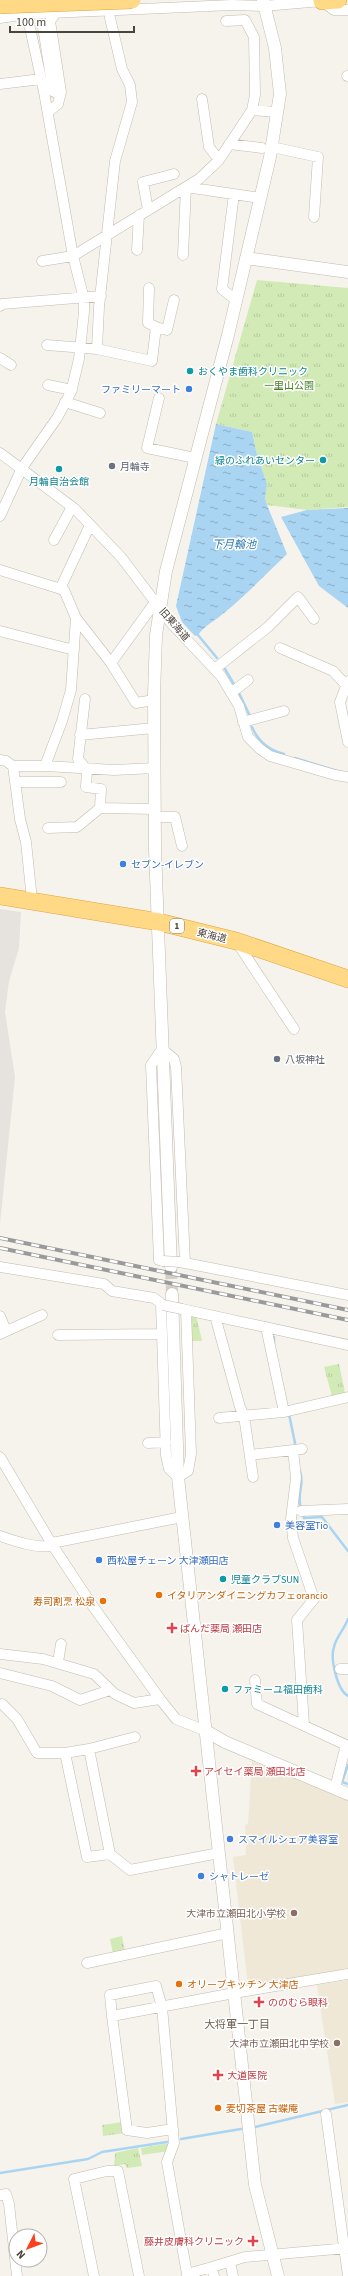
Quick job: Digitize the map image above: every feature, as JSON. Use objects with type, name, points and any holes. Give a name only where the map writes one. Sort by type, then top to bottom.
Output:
[{"type":"highway","points":[[0,5],[132,0]]},
{"type":"highway","name":"東海道","points":[[0,896],[32,900],[159,922],[236,941],[348,979]]},
{"type":"street","points":[[0,18],[28,14],[101,12],[111,15],[232,5],[330,0],[334,10],[348,10]]},
{"type":"street","points":[[264,3],[275,48],[280,94],[278,112],[267,147],[260,198],[236,300],[158,604],[154,700],[155,813],[162,1048],[175,1263],[348,1295]]},
{"type":"street","points":[[101,12],[117,70],[130,85]]},
{"type":"street","points":[[0,516],[22,468],[57,418],[72,390],[81,348],[84,299],[73,256],[48,112],[28,14]]},
{"type":"street","points":[[48,112],[58,104],[61,92],[50,21],[56,14]]},
{"type":"street","points":[[97,350],[115,161],[132,102],[130,85],[111,15]]},
{"type":"street","points":[[42,262],[73,256],[108,233],[144,213],[180,188],[199,179],[219,160],[252,110],[255,95],[254,36],[245,20],[226,21]]},
{"type":"street","points":[[44,27],[54,91],[48,112]]},
{"type":"street","points":[[0,84],[41,79]]},
{"type":"street","points":[[202,99],[209,147],[219,160]]},
{"type":"street","points":[[252,110],[278,112]]},
{"type":"street","points":[[229,144],[267,147],[318,157],[314,217]]},
{"type":"street","points":[[137,250],[144,213],[143,182],[174,174]]},
{"type":"street","points":[[186,186],[260,198]]},
{"type":"street","points":[[183,255],[186,186]]},
{"type":"street","points":[[234,194],[222,289],[236,300]]},
{"type":"street","points":[[246,258],[348,272]]},
{"type":"street","points":[[149,288],[148,323],[167,330],[174,300]]},
{"type":"street","points":[[0,306],[2,304],[84,299],[101,296]]},
{"type":"street","points":[[47,345],[97,350],[152,362],[156,326]]},
{"type":"street","points":[[0,358],[11,365]]},
{"type":"street","points":[[48,385],[72,390]]},
{"type":"street","points":[[159,398],[147,448],[195,458]]},
{"type":"street","points":[[65,402],[100,412]]},
{"type":"street","name":"旧東海道","points":[[0,453],[22,468],[72,508],[121,557],[171,623],[216,668],[239,706],[248,737],[270,756],[335,775],[348,777]]},
{"type":"street","points":[[54,540],[72,508]]},
{"type":"street","points":[[60,589],[90,525]]},
{"type":"street","points":[[0,570],[64,590],[76,618],[111,663],[136,703],[154,700]]},
{"type":"street","points":[[216,668],[268,627],[298,598],[314,619]]},
{"type":"street","points":[[111,663],[158,604]]},
{"type":"street","points":[[45,766],[62,721],[71,690],[76,618]]},
{"type":"street","points":[[0,631],[74,650]]},
{"type":"street","points":[[280,648],[333,671],[347,683],[340,702],[346,720],[348,742]]},
{"type":"street","points":[[231,693],[248,680]]},
{"type":"street","points":[[85,699],[78,759],[86,768],[86,787],[101,790],[100,808]]},
{"type":"street","points":[[243,722],[284,711]]},
{"type":"street","points":[[80,735],[154,728]]},
{"type":"street","points":[[0,760],[6,761],[13,766],[45,766],[114,770],[155,768]]},
{"type":"street","points":[[13,766],[19,831],[26,842],[32,900]]},
{"type":"street","points":[[15,782],[61,782]]},
{"type":"street","points":[[48,828],[77,827],[100,808],[155,813],[175,817],[182,846]]},
{"type":"street","points":[[236,941],[294,1029]]},
{"type":"street","points":[[0,1267],[104,1284],[112,1291],[154,1298],[162,1304],[348,1345]]},
{"type":"street","points":[[172,1294],[178,1478],[182,1517],[255,2185],[271,2255],[278,2276]]},
{"type":"street","points":[[162,1304],[161,1334],[168,1469],[178,1478]]},
{"type":"street","points":[[178,1478],[188,1471],[191,1454],[184,1309]]},
{"type":"street","points":[[0,1316],[3,1332],[42,1315]]},
{"type":"street","points":[[215,1316],[244,1416],[253,1477]]},
{"type":"street","points":[[266,1327],[288,1411]]},
{"type":"street","points":[[58,1335],[161,1334]]},
{"type":"street","points":[[219,1418],[288,1411],[348,1397]]},
{"type":"street","points":[[148,1443],[166,1442]]},
{"type":"street","points":[[250,1455],[296,1449],[296,1478],[291,1519],[292,1538],[314,1599],[297,1620],[304,1725]]},
{"type":"street","points":[[0,1457],[52,1544],[96,1612],[176,1719],[206,1731],[225,1742],[348,1794]]},
{"type":"street","points":[[304,1511],[348,1509]]},
{"type":"street","points":[[0,1536],[19,1543],[44,1547],[52,1544],[182,1517]]},
{"type":"street","points":[[58,1662],[61,1644]]},
{"type":"street","points":[[0,1654],[58,1662],[94,1674],[110,1690],[134,1703],[160,1699]]},
{"type":"street","points":[[0,1673],[52,1686],[80,1700],[110,1690]]},
{"type":"street","points":[[255,1680],[257,1704],[346,1745],[335,1788]]},
{"type":"street","points":[[2,1704],[17,1719],[37,1753],[65,1753],[89,1749],[135,1737]]},
{"type":"street","points":[[89,1749],[110,1854],[130,1870],[219,1853]]},
{"type":"street","points":[[65,1753],[87,1857],[110,1854]]},
{"type":"street","points":[[87,1963],[228,1933]]},
{"type":"street","points":[[112,2016],[234,1993],[348,1974]]},
{"type":"street","points":[[173,2129],[147,2133],[127,2130],[110,1995],[156,1986],[162,2007],[173,2129],[174,2143],[167,2162],[184,2275],[213,2272],[230,2262],[245,2257],[346,2249]]},
{"type":"street","points":[[326,2114],[346,2249],[348,2276]]},
{"type":"street","points":[[94,2276],[74,2179],[107,2171],[118,2171],[139,2276]]},
{"type":"street","points":[[0,2195],[6,2194],[9,2204],[17,2276]]},
{"type":"street","points":[[230,2262],[233,2276]]},
{"type":"shaded area","points":[[0,909],[21,912],[19,948],[9,981],[5,1012],[15,1077],[0,1224]]},
{"type":"shaded area","name":"大津市立瀬田北小学校","points":[[252,1761],[348,1800],[348,1969],[248,1986],[233,1857],[246,1855],[245,1825],[248,1824]]},
{"type":"shaded area","name":"大津市立瀬田北中学校","points":[[348,1980],[348,2102],[335,2104],[317,1985]]},
{"type":"green space","name":"一里山公園","points":[[257,280],[348,288],[348,507],[307,510],[267,505],[265,498],[267,484],[257,455],[252,432],[216,424]]},
{"type":"green space","points":[[187,1313],[196,1315],[202,1341],[187,1341]]},
{"type":"green space","points":[[339,1364],[345,1393],[332,1396],[324,1367]]},
{"type":"green space","points":[[122,1936],[125,1951],[113,1954],[110,1939]]},
{"type":"green space","points":[[123,2122],[125,2133],[103,2136],[102,2125]]},
{"type":"green space","points":[[171,2143],[169,2151],[142,2155],[141,2148]]},
{"type":"green space","points":[[138,2148],[142,2166],[127,2168],[125,2164],[114,2166],[115,2153]]},
{"type":"water","name":"下月輪池","points":[[216,424],[252,432],[257,455],[267,484],[265,498],[267,505],[287,554],[221,616],[195,636],[182,622],[176,606]]},
{"type":"water","points":[[348,508],[348,608],[319,586],[281,517],[307,510]]},
{"type":"waterway","points":[[198,635],[217,658]]},
{"type":"waterway","points":[[225,669],[235,686]]},
{"type":"waterway","points":[[239,693],[250,716]]},
{"type":"waterway","points":[[252,727],[257,737],[261,741],[274,750],[284,754]]},
{"type":"waterway","points":[[295,758],[337,771]]},
{"type":"waterway","points":[[274,1337],[274,1344]]},
{"type":"waterway","points":[[289,1414],[296,1448]]},
{"type":"waterway","points":[[300,1471],[302,1481],[299,1498],[301,1509]]},
{"type":"waterway","points":[[303,1514],[304,1518],[322,1517],[348,1551]]},
{"type":"waterway","points":[[348,1619],[335,1643],[333,1652],[335,1673],[344,1693],[348,1696]]},
{"type":"waterway","points":[[348,1765],[342,1782],[348,1784]]},
{"type":"waterway","points":[[255,2127],[348,2105]]},
{"type":"waterway","points":[[181,2139],[241,2129]]},
{"type":"waterway","points":[[0,2173],[88,2159],[102,2152],[167,2142]]},
{"type":"tunnel","points":[[171,1267],[172,1294]]},
{"type":"railway","points":[[0,1238],[348,1310]]},
{"type":"railway","points":[[0,1248],[348,1320]]},
{"type":"place","name":"おくやま歯科クリニック","points":[[190,371]]},
{"type":"place","name":"ファミリーマート","points":[[189,389]]},
{"type":"place","name":"緑のふれあいセンター","points":[[323,460]]},
{"type":"place","name":"月輪寺","points":[[112,466]]},
{"type":"place","name":"月輪自治会館","points":[[59,469]]},
{"type":"place","name":"セブン-イレブン","points":[[123,864]]},
{"type":"place","name":"八坂神社","points":[[277,1059]]},
{"type":"place","name":"美容室Tio","points":[[277,1525]]},
{"type":"place","name":"西松屋チェーン 大津瀬田店","points":[[99,1560]]},
{"type":"place","name":"児童クラブSUN","points":[[223,1579]]},
{"type":"place","name":"イタリアンダイニングカフェorancio","points":[[159,1595]]},
{"type":"place","name":"寿司割烹 松泉","points":[[103,1601]]},
{"type":"place","name":"ぱんだ薬局 瀬田店","points":[[172,1628]]},
{"type":"place","name":"ファミーユ福田歯科","points":[[225,1689]]},
{"type":"place","name":"アイセイ薬局 瀬田北店","points":[[196,1771]]},
{"type":"place","name":"スマイルシェア美容室","points":[[230,1839]]},
{"type":"place","name":"シャトレーゼ","points":[[201,1876]]},
{"type":"place","name":"大津市立瀬田北小学校","points":[[294,1913]]},
{"type":"place","name":"オリーブキッチン 大津店","points":[[179,1984]]},
{"type":"place","name":"ののむら眼科","points":[[259,2002]]},
{"type":"place","name":"大津市立瀬田北中学校","points":[[337,2043]]},
{"type":"place","name":"大道医院","points":[[218,2075]]},
{"type":"place","name":"麦切茶屋 古蝶庵","points":[[218,2108]]},
{"type":"place","name":"藤井皮膚科クリニック","points":[[253,2241]]},
{"type":"district","name":"大将軍一丁目","points":[[237,2024]]}]
